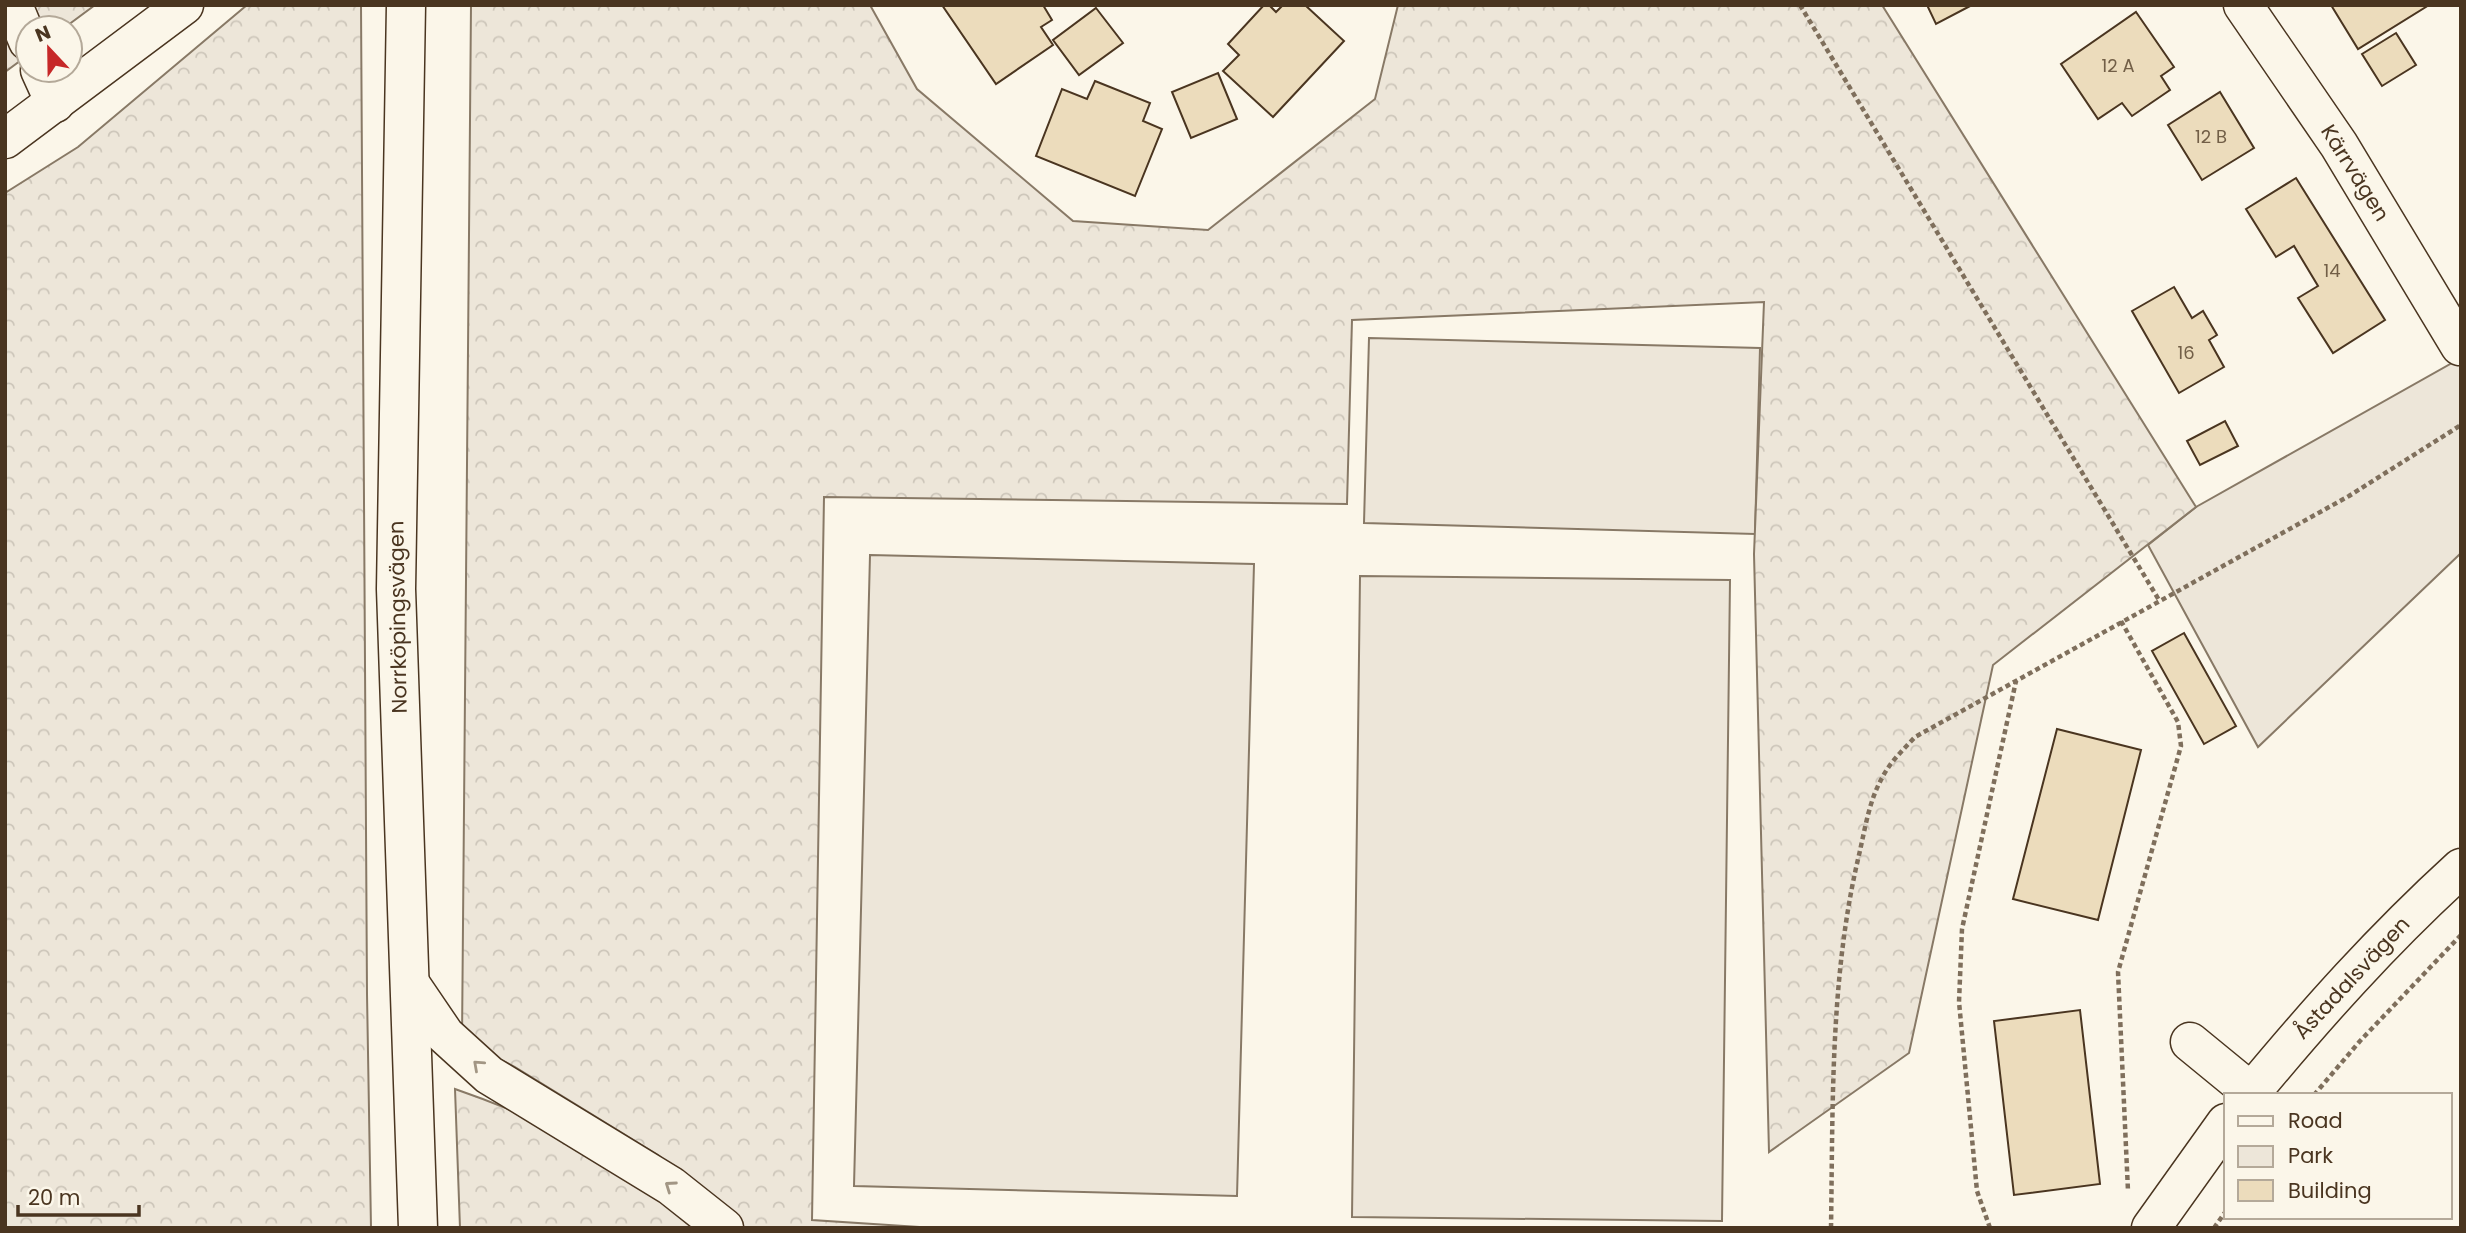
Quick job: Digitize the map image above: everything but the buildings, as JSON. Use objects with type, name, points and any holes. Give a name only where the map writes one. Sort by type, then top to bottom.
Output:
[{"type":"main road","points":[[5,139],[48,86],[184,5]]},
{"type":"main road","name":"Norrköpingsvägen","points":[[406,5],[396,589],[418,1228]]},
{"type":"main road","name":"Kärrvägen","points":[[2243,5],[2339,145],[2460,346]]},
{"type":"main road","name":"Åstadalsvägen","points":[[2251,1093],[2312,1018],[2390,933],[2461,868]]},
{"type":"main road","points":[[411,985],[445,1035],[489,1075],[671,1186],[724,1228]]},
{"type":"main road","points":[[2190,1042],[2249,1093]]},
{"type":"main road","points":[[2140,1214],[2224,1125]]},
{"type":"path","points":[[1800,5],[2159,600]]},
{"type":"path","points":[[1831,1228],[1834,1040],[1849,897],[1869,811],[1881,779],[1915,737],[2349,496],[2461,425]]},
{"type":"path","points":[[2121,621],[2178,722],[2181,746],[2118,972],[2140,1214]]},
{"type":"path","points":[[1990,1228],[1977,1191],[1959,1002],[1962,929],[2017,680]]},
{"type":"path","points":[[2317,1093],[2360,1041],[2461,935]]},
{"type":"green space","points":[[5,5],[95,5],[83,14],[14,14],[14,65],[5,72]]},
{"type":"green space","points":[[247,5],[361,5],[371,1228],[5,1228],[5,193],[78,147]]},
{"type":"green space","points":[[471,5],[870,5],[917,89],[1073,221],[1208,230],[1375,99],[1398,5],[1882,5],[2196,507],[1993,665],[1909,1053],[1769,1152],[1754,554],[1764,302],[1352,320],[1347,504],[824,497],[812,1220],[935,1228],[737,1228],[658,1155],[515,1067],[462,1040]]},
{"type":"green space","points":[[1369,338],[1760,348],[1755,534],[1364,523]]},
{"type":"green space","points":[[2461,358],[2461,553],[2258,747],[2148,545],[2196,507]]},
{"type":"green space","points":[[870,555],[1254,564],[1237,1196],[854,1186]]},
{"type":"green space","points":[[1360,576],[1730,580],[1722,1221],[1352,1217]]},
{"type":"green space","points":[[455,1089],[524,1116],[612,1162],[694,1228],[460,1228]]}]
